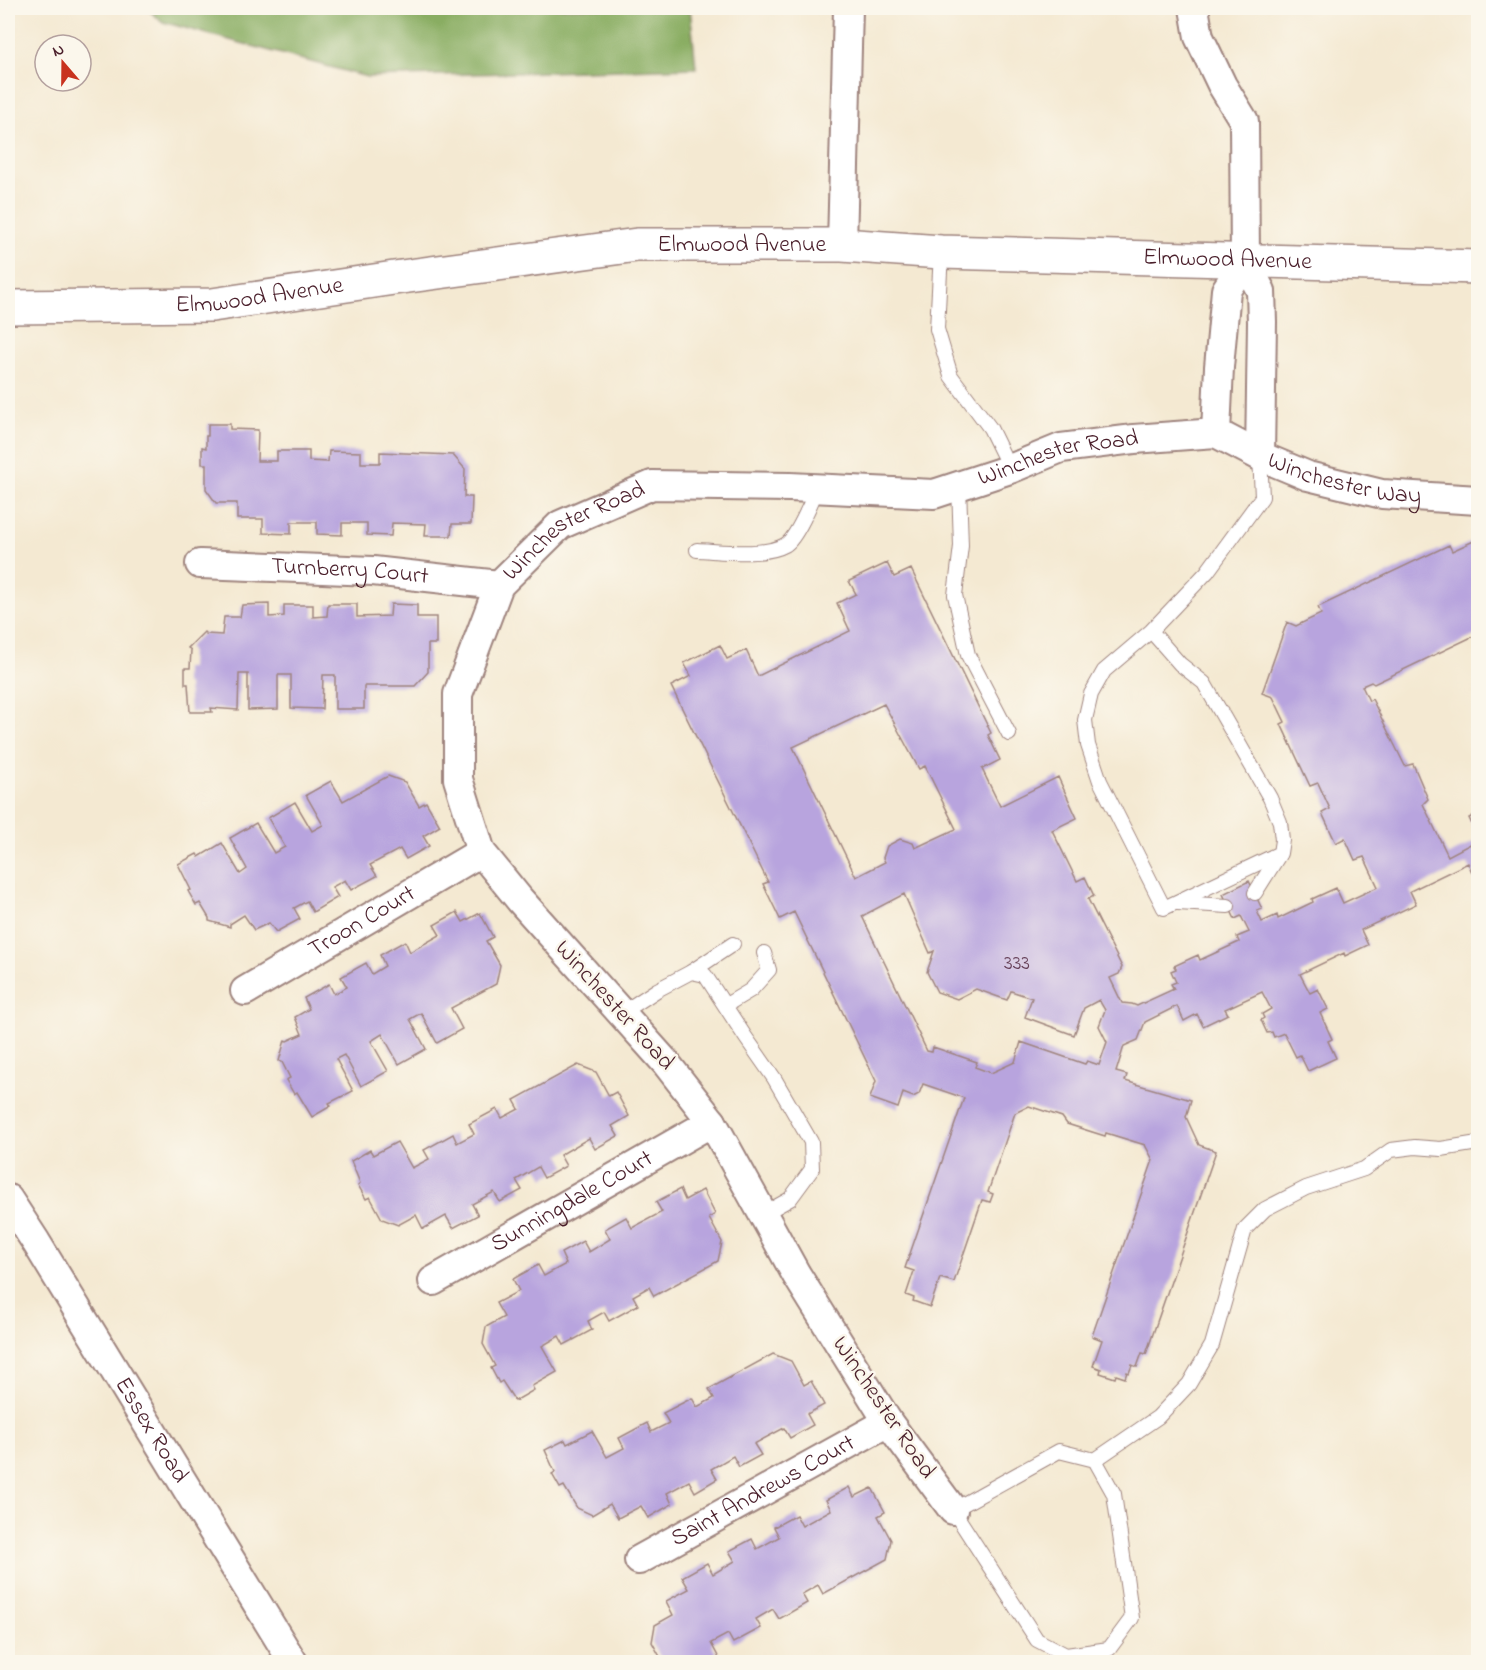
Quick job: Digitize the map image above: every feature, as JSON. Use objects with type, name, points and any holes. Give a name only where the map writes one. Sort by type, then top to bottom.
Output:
[{"type":"street","points":[[842,245],[848,8]]},
{"type":"street","points":[[1194,8],[1199,38],[1222,85],[1244,121],[1245,261],[1261,291],[1260,456]]},
{"type":"street","name":"Elmwood Avenue","points":[[8,307],[212,305],[637,245],[842,245],[941,252],[1479,267]]},
{"type":"street","points":[[1216,433],[1226,290],[1245,261]]},
{"type":"street","name":"Winchester Road","points":[[953,1510],[888,1422],[796,1274],[712,1122],[666,1063],[520,900],[481,852],[458,779],[458,694],[500,585],[560,525],[652,485],[817,488],[934,494],[1010,469],[1061,448],[1134,439],[1216,433]]},
{"type":"street","name":"Winchester Way","points":[[1216,433],[1260,456],[1308,476],[1382,494],[1479,500]]},
{"type":"street","name":"Turnberry Court","points":[[200,564],[373,571],[500,585]]},
{"type":"street","name":"Troon Court","points":[[245,991],[481,852]]},
{"type":"street","name":"Sunningdale Court","points":[[433,1281],[712,1122]]},
{"type":"street","name":"Essex Road","points":[[8,1199],[293,1662]]},
{"type":"street","points":[[8,1241],[36,1242]]},
{"type":"street","name":"Saint Andrews Court","points":[[639,1560],[888,1422]]},
{"type":"lane","points":[[941,252],[938,329],[951,376],[990,428],[1010,469]]},
{"type":"lane","points":[[1260,456],[1262,497],[1207,572],[1152,632],[1104,671],[1091,694],[1085,720],[1088,745],[1100,781],[1164,908],[1280,854]]},
{"type":"lane","points":[[959,485],[961,546],[956,595],[968,655],[1008,734]]},
{"type":"lane","points":[[697,550],[763,552],[787,544],[807,513],[817,488]]},
{"type":"lane","points":[[1152,632],[1180,664],[1204,683],[1270,798],[1280,822],[1282,840],[1280,854],[1255,893]]},
{"type":"lane","points":[[1176,903],[1228,906]]},
{"type":"lane","points":[[622,1013],[733,945]]},
{"type":"lane","points":[[726,1005],[752,990],[769,970],[764,953]]},
{"type":"lane","points":[[691,972],[705,975],[774,1078],[811,1142],[812,1169],[790,1199],[763,1214]]},
{"type":"lane","points":[[1095,1460],[1158,1417],[1189,1384],[1212,1344],[1245,1229],[1265,1209],[1306,1188],[1364,1169],[1391,1150],[1414,1147],[1441,1149],[1479,1143]]},
{"type":"lane","points":[[1059,1451],[1095,1460],[1114,1494],[1132,1618],[1109,1649],[1066,1655],[1037,1640],[953,1510],[1059,1451]]},
{"type":"green space","points":[[146,8],[690,8],[696,68],[367,77],[163,22]]},
{"type":"building","points":[[208,424],[230,424],[230,429],[258,430],[257,461],[277,461],[277,451],[309,451],[309,461],[328,462],[329,451],[361,452],[361,463],[380,463],[380,452],[453,455],[465,469],[464,497],[472,497],[471,524],[452,524],[451,536],[425,536],[426,524],[392,523],[391,536],[367,535],[367,523],[342,523],[342,535],[317,534],[317,522],[291,522],[291,534],[263,533],[263,519],[237,519],[237,503],[216,503],[206,489],[206,464],[202,464],[202,447],[206,448]]},
{"type":"building","points":[[1478,534],[1478,634],[1374,684],[1371,682],[1362,686],[1369,701],[1372,699],[1405,766],[1413,764],[1428,799],[1423,804],[1448,856],[1478,840],[1478,886],[1468,863],[1410,891],[1416,904],[1361,930],[1368,945],[1345,956],[1344,953],[1300,974],[1310,993],[1318,989],[1328,1009],[1320,1013],[1332,1039],[1328,1041],[1336,1058],[1308,1071],[1300,1055],[1296,1057],[1284,1033],[1274,1037],[1272,1032],[1267,1033],[1261,1020],[1264,1018],[1262,1014],[1271,1009],[1262,992],[1225,1009],[1228,1014],[1203,1026],[1197,1014],[1184,1021],[1177,1006],[1145,1022],[1138,1040],[1124,1046],[1116,1072],[1127,1075],[1125,1081],[1191,1100],[1186,1117],[1199,1145],[1216,1151],[1146,1354],[1142,1353],[1137,1367],[1132,1365],[1125,1378],[1116,1375],[1115,1378],[1100,1373],[1101,1369],[1093,1366],[1102,1340],[1092,1336],[1153,1160],[1145,1145],[1067,1124],[1062,1117],[1029,1106],[1015,1113],[988,1192],[993,1194],[990,1202],[982,1200],[954,1282],[940,1278],[930,1307],[913,1301],[914,1298],[906,1295],[914,1271],[905,1268],[964,1098],[923,1084],[919,1094],[913,1097],[903,1093],[898,1108],[870,1098],[876,1081],[794,912],[780,919],[763,884],[768,882],[671,686],[691,676],[684,663],[720,645],[727,659],[746,650],[758,676],[850,631],[837,603],[856,594],[849,581],[887,563],[894,577],[911,569],[991,733],[988,735],[1000,760],[982,769],[1000,806],[1058,777],[1077,818],[1052,830],[1077,881],[1085,877],[1094,896],[1088,899],[1122,967],[1119,974],[1110,978],[1122,1003],[1137,1006],[1174,989],[1171,984],[1176,982],[1171,971],[1176,969],[1174,966],[1198,955],[1200,960],[1239,942],[1237,937],[1249,932],[1241,916],[1235,919],[1223,894],[1249,881],[1262,909],[1257,911],[1262,922],[1277,915],[1278,919],[1336,888],[1343,903],[1378,887],[1364,857],[1355,860],[1345,838],[1336,843],[1322,813],[1330,809],[1318,783],[1310,786],[1281,724],[1285,722],[1273,697],[1262,693],[1287,622],[1296,626],[1321,614],[1318,607],[1449,545],[1452,551],[1476,540]],"holes":[[[884,704],[919,769],[925,766],[956,829],[915,848],[913,843],[900,839],[887,846],[883,858],[885,862],[856,877],[793,747]],[[904,894],[930,953],[934,951],[927,972],[937,992],[957,999],[976,989],[1007,1000],[1011,991],[1032,998],[1025,1017],[1074,1035],[1084,1008],[1099,1000],[1105,1010],[1099,1026],[1107,1042],[1099,1065],[1087,1061],[1085,1064],[1021,1042],[1015,1062],[991,1073],[975,1067],[977,1062],[933,1047],[932,1052],[927,1051],[862,916]]]},
{"type":"building","points":[[269,604],[269,617],[284,616],[284,605],[313,605],[313,617],[327,616],[328,604],[357,604],[357,617],[390,616],[391,604],[417,605],[417,617],[436,617],[436,644],[428,644],[428,672],[415,686],[364,686],[364,709],[335,709],[335,675],[323,675],[322,709],[291,708],[291,675],[278,675],[278,709],[248,710],[248,674],[239,674],[238,710],[211,708],[212,712],[190,712],[188,684],[185,684],[185,668],[190,668],[191,650],[188,648],[204,632],[222,635],[224,617],[240,617],[242,605]]},
{"type":"building","points":[[388,776],[405,782],[419,806],[426,802],[440,826],[423,836],[429,846],[406,859],[400,849],[370,865],[377,876],[351,890],[345,880],[332,887],[338,897],[313,912],[307,901],[294,908],[300,919],[276,932],[269,923],[254,930],[244,915],[230,924],[230,927],[209,921],[200,903],[196,905],[178,864],[197,854],[199,857],[222,843],[240,874],[247,869],[230,838],[256,823],[274,853],[285,847],[268,818],[295,802],[312,831],[323,825],[306,795],[331,781],[343,801]]},
{"type":"building","points":[[1478,813],[1478,837],[1469,818]]},
{"type":"building","points":[[457,912],[463,922],[480,913],[493,937],[486,941],[500,965],[496,984],[451,1008],[462,1029],[437,1043],[421,1013],[410,1019],[426,1049],[399,1064],[382,1034],[371,1041],[388,1071],[361,1086],[344,1055],[336,1059],[353,1091],[329,1103],[331,1106],[312,1117],[297,1092],[294,1094],[286,1080],[290,1078],[282,1062],[279,1061],[285,1040],[302,1034],[295,1017],[309,1009],[304,998],[329,984],[334,994],[347,987],[341,977],[366,963],[372,974],[385,966],[380,955],[405,941],[410,952],[440,935],[434,925]]},
{"type":"building","points":[[578,1065],[596,1072],[609,1096],[616,1092],[629,1116],[612,1126],[618,1136],[595,1149],[589,1138],[560,1155],[566,1166],[544,1178],[538,1167],[516,1180],[522,1190],[500,1202],[494,1192],[472,1204],[478,1215],[453,1228],[446,1216],[423,1229],[416,1215],[398,1225],[382,1219],[370,1197],[366,1199],[358,1185],[360,1183],[351,1161],[370,1150],[373,1155],[397,1142],[412,1168],[429,1159],[424,1150],[453,1134],[457,1143],[474,1134],[469,1124],[497,1109],[502,1118],[519,1109],[514,1100]]},
{"type":"building","points":[[680,1189],[685,1200],[703,1190],[715,1214],[709,1218],[722,1242],[718,1261],[654,1296],[649,1287],[633,1296],[638,1305],[609,1321],[604,1312],[588,1321],[592,1330],[564,1345],[559,1336],[542,1346],[557,1372],[532,1386],[534,1390],[515,1401],[502,1381],[499,1383],[491,1368],[495,1366],[483,1344],[486,1327],[504,1317],[496,1303],[519,1291],[513,1279],[538,1265],[544,1276],[566,1264],[561,1253],[583,1241],[589,1252],[610,1239],[605,1229],[626,1217],[632,1228],[662,1212],[656,1202]]},
{"type":"building","points":[[773,1354],[791,1361],[804,1385],[811,1381],[824,1405],[807,1414],[813,1425],[790,1438],[784,1428],[754,1444],[761,1455],[739,1467],[733,1456],[711,1469],[717,1479],[695,1492],[689,1481],[667,1493],[672,1504],[648,1518],[641,1506],[618,1518],[610,1504],[592,1515],[577,1508],[564,1486],[560,1488],[552,1474],[555,1472],[545,1450],[565,1440],[567,1444],[592,1431],[607,1457],[624,1448],[619,1438],[647,1423],[651,1432],[669,1423],[663,1413],[692,1398],[697,1407],[714,1398],[709,1389]]},
{"type":"building","points":[[849,1487],[854,1497],[872,1488],[885,1512],[878,1516],[891,1540],[887,1559],[823,1594],[818,1585],[802,1594],[807,1603],[779,1619],[773,1609],[756,1619],[761,1628],[733,1643],[728,1634],[711,1643],[721,1662],[663,1662],[652,1642],[655,1625],[673,1615],[666,1601],[689,1589],[682,1577],[707,1563],[713,1574],[735,1561],[729,1551],[752,1539],[757,1549],[779,1537],[774,1527],[796,1515],[802,1526],[831,1510],[826,1500]]}]
